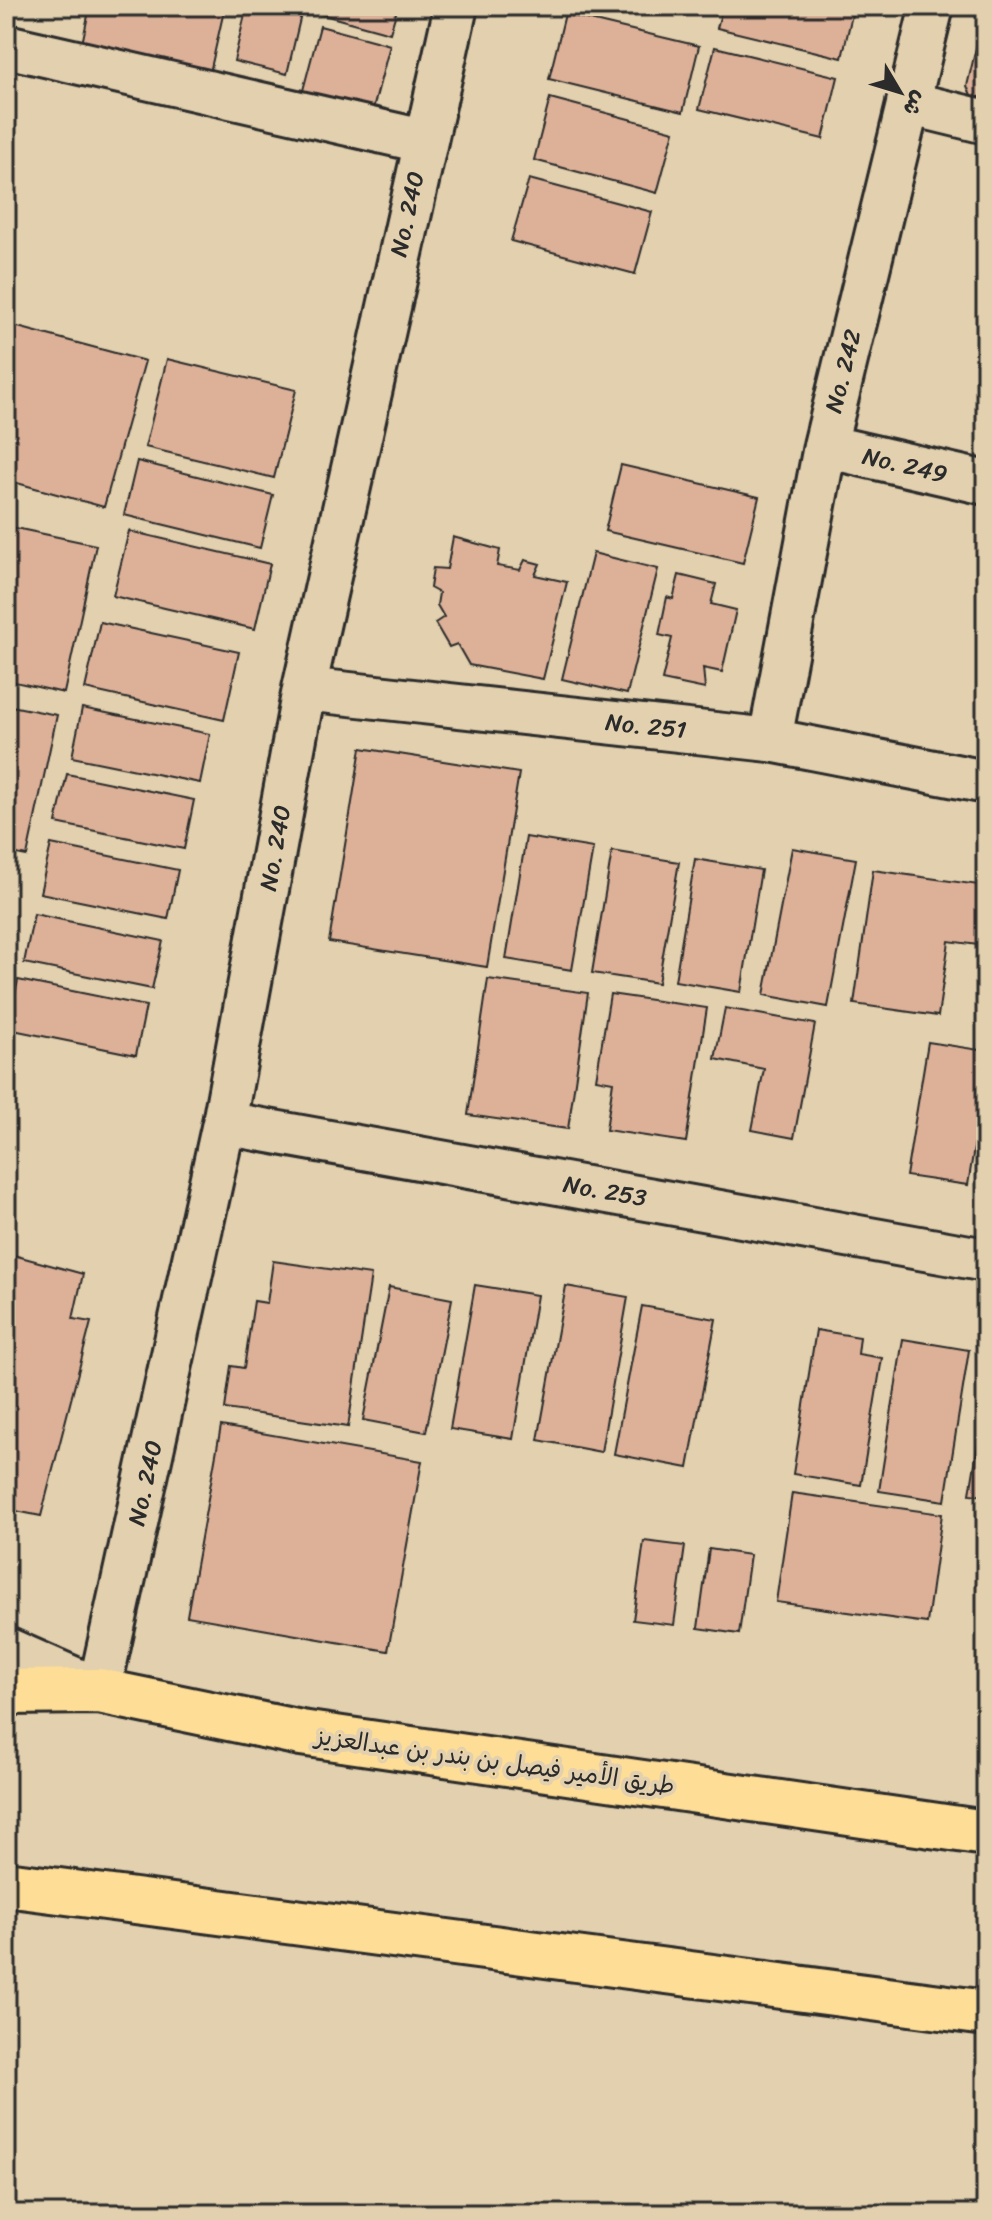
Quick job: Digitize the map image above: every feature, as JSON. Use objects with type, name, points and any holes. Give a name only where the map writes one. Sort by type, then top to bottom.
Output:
[{"type":"main road","points":[[6,1650],[99,1691]]},
{"type":"main road","name":"طريق الأمير فيصل بن بندر بن عبدالعزيز","points":[[6,1692],[99,1691],[301,1733],[986,1833]]},
{"type":"main road","points":[[6,1884],[986,2013]]},
{"type":"street","name":"No. 240","points":[[99,1691],[224,1123],[304,689],[423,141],[456,6]]},
{"type":"street","name":"No. 242","points":[[770,740],[825,446],[932,6]]},
{"type":"street","points":[[6,46],[423,141]]},
{"type":"street","points":[[908,103],[986,122]]},
{"type":"street","name":"No. 249","points":[[825,446],[986,483]]},
{"type":"street","name":"No. 251","points":[[304,689],[770,740],[986,782]]},
{"type":"street","name":"No. 253","points":[[224,1123],[986,1260]]},
{"type":"building","points":[[90,6],[225,6],[207,86],[79,58]]},
{"type":"building","points":[[247,6],[303,6],[287,74],[234,61]]},
{"type":"building","points":[[323,6],[398,6],[390,33],[320,14]]},
{"type":"building","points":[[723,6],[854,6],[842,58],[717,28]]},
{"type":"building","points":[[986,6],[986,106],[975,104],[967,86]]},
{"type":"building","points":[[565,14],[699,46],[683,112],[549,79]]},
{"type":"building","points":[[320,26],[390,45],[372,113],[302,94]]},
{"type":"building","points":[[715,47],[838,77],[823,139],[699,109]]},
{"type":"building","points":[[550,98],[674,131],[657,193],[534,160]]},
{"type":"building","points":[[529,179],[652,212],[635,274],[511,241]]},
{"type":"building","points":[[14,326],[145,361],[104,507],[6,480],[6,354]]},
{"type":"building","points":[[167,359],[296,390],[274,478],[145,447]]},
{"type":"building","points":[[137,461],[273,495],[260,548],[124,515]]},
{"type":"building","points":[[621,465],[759,497],[743,563],[605,531]]},
{"type":"building","points":[[6,526],[96,545],[64,693],[6,680]]},
{"type":"building","points":[[129,531],[270,564],[255,629],[113,596]]},
{"type":"building","points":[[453,537],[500,550],[497,566],[520,570],[525,560],[540,564],[535,575],[567,582],[543,679],[469,665],[457,644],[449,647],[435,623],[444,617],[437,605],[439,593],[430,588],[433,568],[447,569]]},
{"type":"building","points":[[593,553],[658,569],[627,694],[562,679]]},
{"type":"building","points":[[679,575],[716,584],[711,604],[736,610],[722,672],[703,668],[705,689],[662,680],[672,638],[659,635],[667,597],[673,599]]},
{"type":"building","points":[[100,622],[239,652],[224,720],[85,689]]},
{"type":"building","points":[[6,705],[57,715],[27,856],[6,852]]},
{"type":"building","points":[[82,708],[210,734],[200,783],[72,757]]},
{"type":"building","points":[[361,748],[519,773],[487,967],[329,942]]},
{"type":"building","points":[[67,774],[194,800],[184,849],[56,823]]},
{"type":"building","points":[[526,837],[593,848],[572,970],[506,959]]},
{"type":"building","points":[[51,844],[178,870],[168,919],[40,893]]},
{"type":"building","points":[[792,848],[856,859],[828,1007],[764,995]]},
{"type":"building","points":[[612,851],[679,862],[658,983],[592,973]]},
{"type":"building","points":[[695,859],[761,870],[741,992],[675,981]]},
{"type":"building","points":[[873,870],[986,886],[986,946],[949,941],[938,1016],[854,1004]]},
{"type":"building","points":[[34,914],[163,941],[152,989],[24,963]]},
{"type":"building","points":[[488,979],[588,993],[568,1129],[468,1115]]},
{"type":"building","points":[[18,980],[146,1006],[136,1055],[8,1029]]},
{"type":"building","points":[[610,994],[707,1008],[686,1142],[606,1130],[613,1082],[596,1079]]},
{"type":"building","points":[[725,1008],[815,1024],[794,1138],[752,1130],[764,1069],[715,1059]]},
{"type":"building","points":[[928,1042],[986,1051],[986,1074],[968,1185],[906,1176]]},
{"type":"building","points":[[6,1253],[83,1274],[73,1319],[91,1322],[41,1516],[6,1509]]},
{"type":"building","points":[[273,1261],[371,1275],[348,1427],[225,1409],[231,1366],[244,1368],[254,1301],[267,1303]]},
{"type":"building","points":[[475,1285],[537,1295],[513,1439],[450,1429]]},
{"type":"building","points":[[566,1286],[628,1297],[601,1452],[538,1440]]},
{"type":"building","points":[[389,1287],[452,1299],[426,1432],[363,1420]]},
{"type":"building","points":[[642,1306],[716,1319],[688,1468],[614,1454]]},
{"type":"building","points":[[816,1330],[860,1337],[858,1354],[882,1358],[861,1485],[793,1474]]},
{"type":"building","points":[[903,1339],[969,1350],[945,1501],[879,1491]]},
{"type":"building","points":[[986,1396],[986,1496],[970,1494]]},
{"type":"building","points":[[221,1426],[422,1461],[388,1651],[187,1616]]},
{"type":"building","points":[[792,1493],[942,1514],[927,1623],[776,1602]]},
{"type":"building","points":[[644,1541],[685,1546],[674,1625],[633,1620]]},
{"type":"building","points":[[709,1549],[750,1555],[739,1634],[698,1628]]}]
